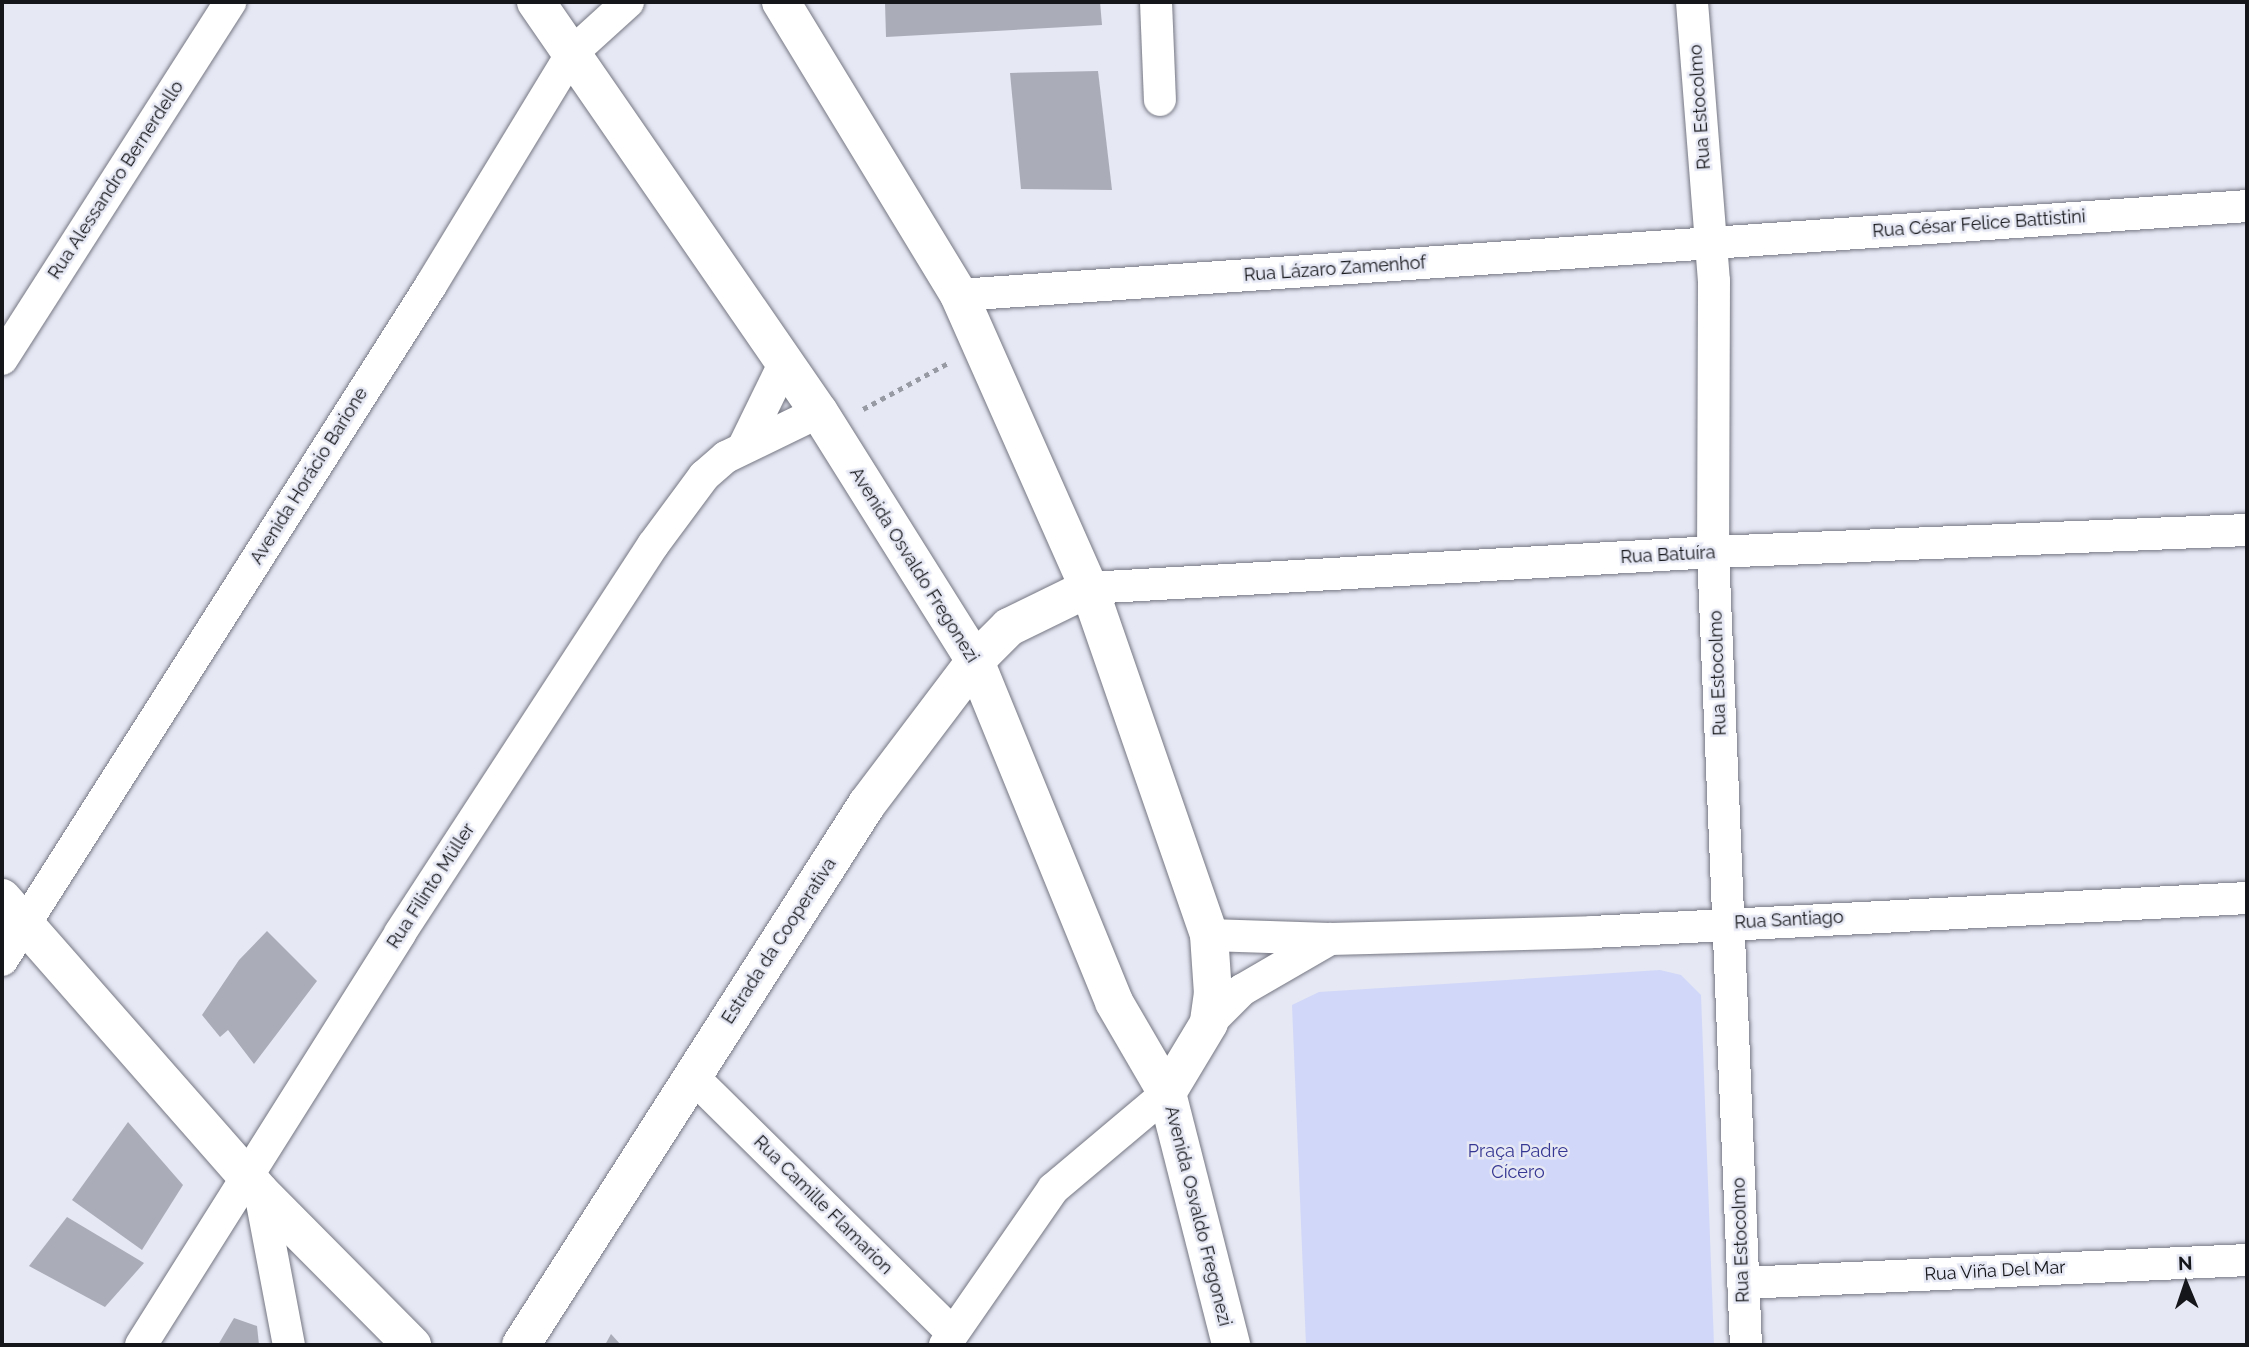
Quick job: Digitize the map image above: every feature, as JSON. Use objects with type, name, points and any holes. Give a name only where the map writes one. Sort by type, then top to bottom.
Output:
[{"type":"street","name":"Rua Alessandro Bernerdello","points":[[2,359],[230,2]]},
{"type":"street","name":"Avenida Osvaldo Fregonezi","points":[[536,2],[819,412],[975,661],[1114,1002],[1167,1093],[1231,1345]]},
{"type":"street","name":"Avenida Horácio Barione","points":[[2,960],[13,910],[424,296],[572,53],[628,2]]},
{"type":"street","points":[[781,2],[959,295],[1089,588],[1209,935],[1213,993],[1209,1023],[1167,1093],[1053,1189],[949,1339]]},
{"type":"street","points":[[1156,2],[1160,100]]},
{"type":"street","name":"Rua Estocolmo","points":[[1692,2],[1714,281],[1713,552],[1746,1345]]},
{"type":"street","name":"Rua César Felice Battistini","points":[[1710,242],[2247,206]]},
{"type":"street","name":"Rua Lázaro Zamenhof","points":[[959,295],[1710,242]]},
{"type":"street","name":"Rua Filinto Müller","points":[[744,446],[785,362]]},
{"type":"street","name":"Rua Filinto Müller","points":[[141,1345],[253,1184],[653,545],[704,476],[744,446],[819,412]]},
{"type":"street","name":"Rua Batuíra","points":[[1089,588],[1713,552],[2247,530]]},
{"type":"street","name":"Estrada da Cooperativa","points":[[522,1345],[867,804],[975,661],[1009,627],[1089,588]]},
{"type":"street","name":"Rua Santiago","points":[[1209,935],[1330,939],[1592,932],[2247,898]]},
{"type":"street","points":[[13,910],[253,1184],[412,1345]]},
{"type":"street","name":"Rua Santiago","points":[[1209,1023],[1242,990],[1330,939]]},
{"type":"street","name":"Rua Camille Flamarion","points":[[692,1076],[949,1339]]},
{"type":"street","points":[[253,1184],[289,1345]]},
{"type":"street","name":"Rua Viña Del Mar","points":[[1743,1283],[2247,1260]]},
{"type":"path","points":[[856,413],[952,360]]},
{"type":"green space","name":"Praça Padre Cícero","points":[[1660,970],[1681,975],[1701,995],[1714,1345],[1306,1345],[1292,1005],[1319,992]]},
{"type":"building","points":[[885,2],[1100,2],[1102,25],[886,37]]},
{"type":"building","points":[[1098,71],[1112,190],[1021,189],[1010,73]]},
{"type":"building","points":[[267,931],[317,981],[254,1064],[228,1030],[220,1037],[202,1015],[239,960]]},
{"type":"building","points":[[128,1122],[183,1185],[142,1250],[72,1200]]},
{"type":"building","points":[[67,1217],[144,1263],[105,1307],[29,1266]]},
{"type":"building","points":[[234,1318],[257,1326],[259,1345],[218,1345]]},
{"type":"building","points":[[611,1334],[621,1345],[605,1345]]}]
